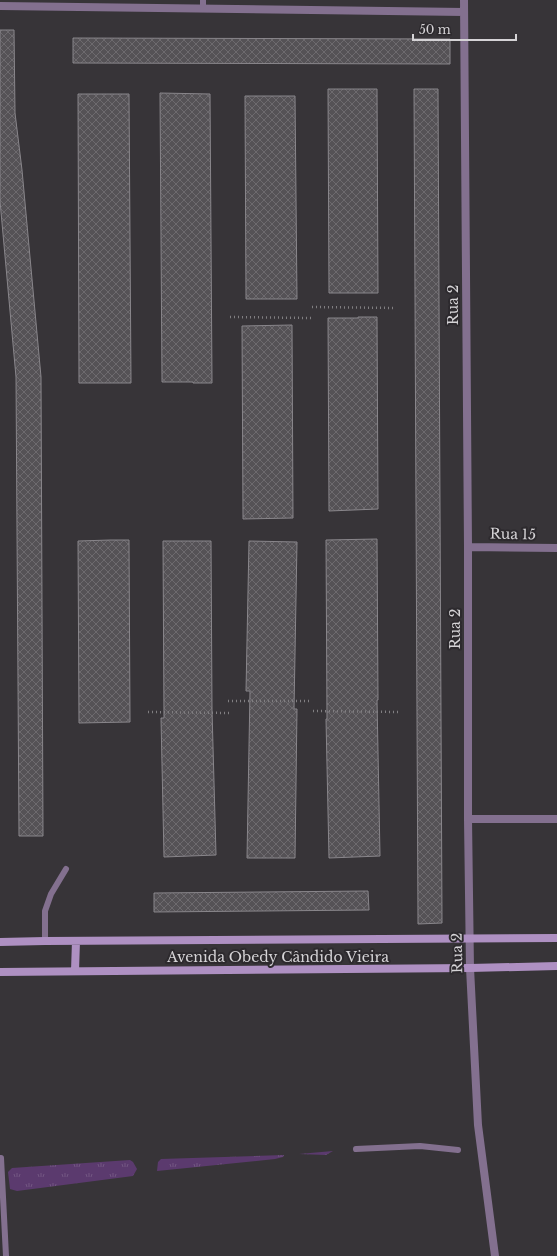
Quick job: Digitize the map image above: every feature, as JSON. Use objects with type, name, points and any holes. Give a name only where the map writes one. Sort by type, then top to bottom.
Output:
[{"type":"main road","name":"Avenida Obedy Cândido Vieira","points":[[0,942],[557,938]]},
{"type":"main road","points":[[75,971],[76,941]]},
{"type":"main road","name":"Avenida Obedy Cândido Vieira","points":[[0,972],[557,966]]},
{"type":"street","name":"Rua 2","points":[[464,0],[470,968],[478,1125],[494,1256]]},
{"type":"street","points":[[0,6],[203,4],[464,12]]},
{"type":"street","name":"Rua 15","points":[[468,547],[557,548]]},
{"type":"street","points":[[468,819],[557,819]]},
{"type":"lane","points":[[45,941],[45,911],[51,894],[66,870]]},
{"type":"lane","points":[[356,1149],[420,1146],[458,1150]]},
{"type":"lane","points":[[1,1158],[6,1256]]},
{"type":"path","points":[[312,307],[396,308]]},
{"type":"path","points":[[230,317],[312,318]]},
{"type":"path","points":[[228,701],[312,701]]},
{"type":"path","points":[[313,711],[399,712]]},
{"type":"path","points":[[148,712],[229,713]]},
{"type":"green space","points":[[333,1151],[326,1155],[299,1154]]},
{"type":"green space","points":[[284,1155],[283,1157],[275,1159],[157,1171],[158,1162],[161,1159]]},
{"type":"green space","points":[[130,1160],[137,1169],[133,1176],[17,1191],[10,1189],[8,1172],[12,1168]]},
{"type":"building","points":[[0,30],[14,30],[15,113],[22,170],[41,377],[43,836],[19,836],[16,377],[0,201]]},
{"type":"building","points":[[73,38],[450,39],[450,64],[73,63]]},
{"type":"building","points":[[328,89],[377,89],[378,293],[329,293]]},
{"type":"building","points":[[414,89],[438,89],[442,923],[418,924]]},
{"type":"building","points":[[160,93],[210,94],[212,383],[162,382]]},
{"type":"building","points":[[78,94],[129,94],[131,383],[79,383]]},
{"type":"building","points":[[245,96],[295,96],[297,299],[246,299]]},
{"type":"building","points":[[377,317],[378,509],[329,511],[328,318]]},
{"type":"building","points":[[292,325],[293,518],[243,519],[242,326]]},
{"type":"building","points":[[377,539],[377,700],[380,856],[329,858],[326,719],[326,540]]},
{"type":"building","points":[[129,540],[130,722],[79,723],[78,541]]},
{"type":"building","points":[[163,541],[211,541],[212,710],[216,855],[164,857],[161,718],[164,718]]},
{"type":"building","points":[[249,541],[297,542],[294,709],[297,709],[295,858],[247,858],[250,691],[246,691]]},
{"type":"building","points":[[368,891],[369,910],[154,912],[154,893]]}]
